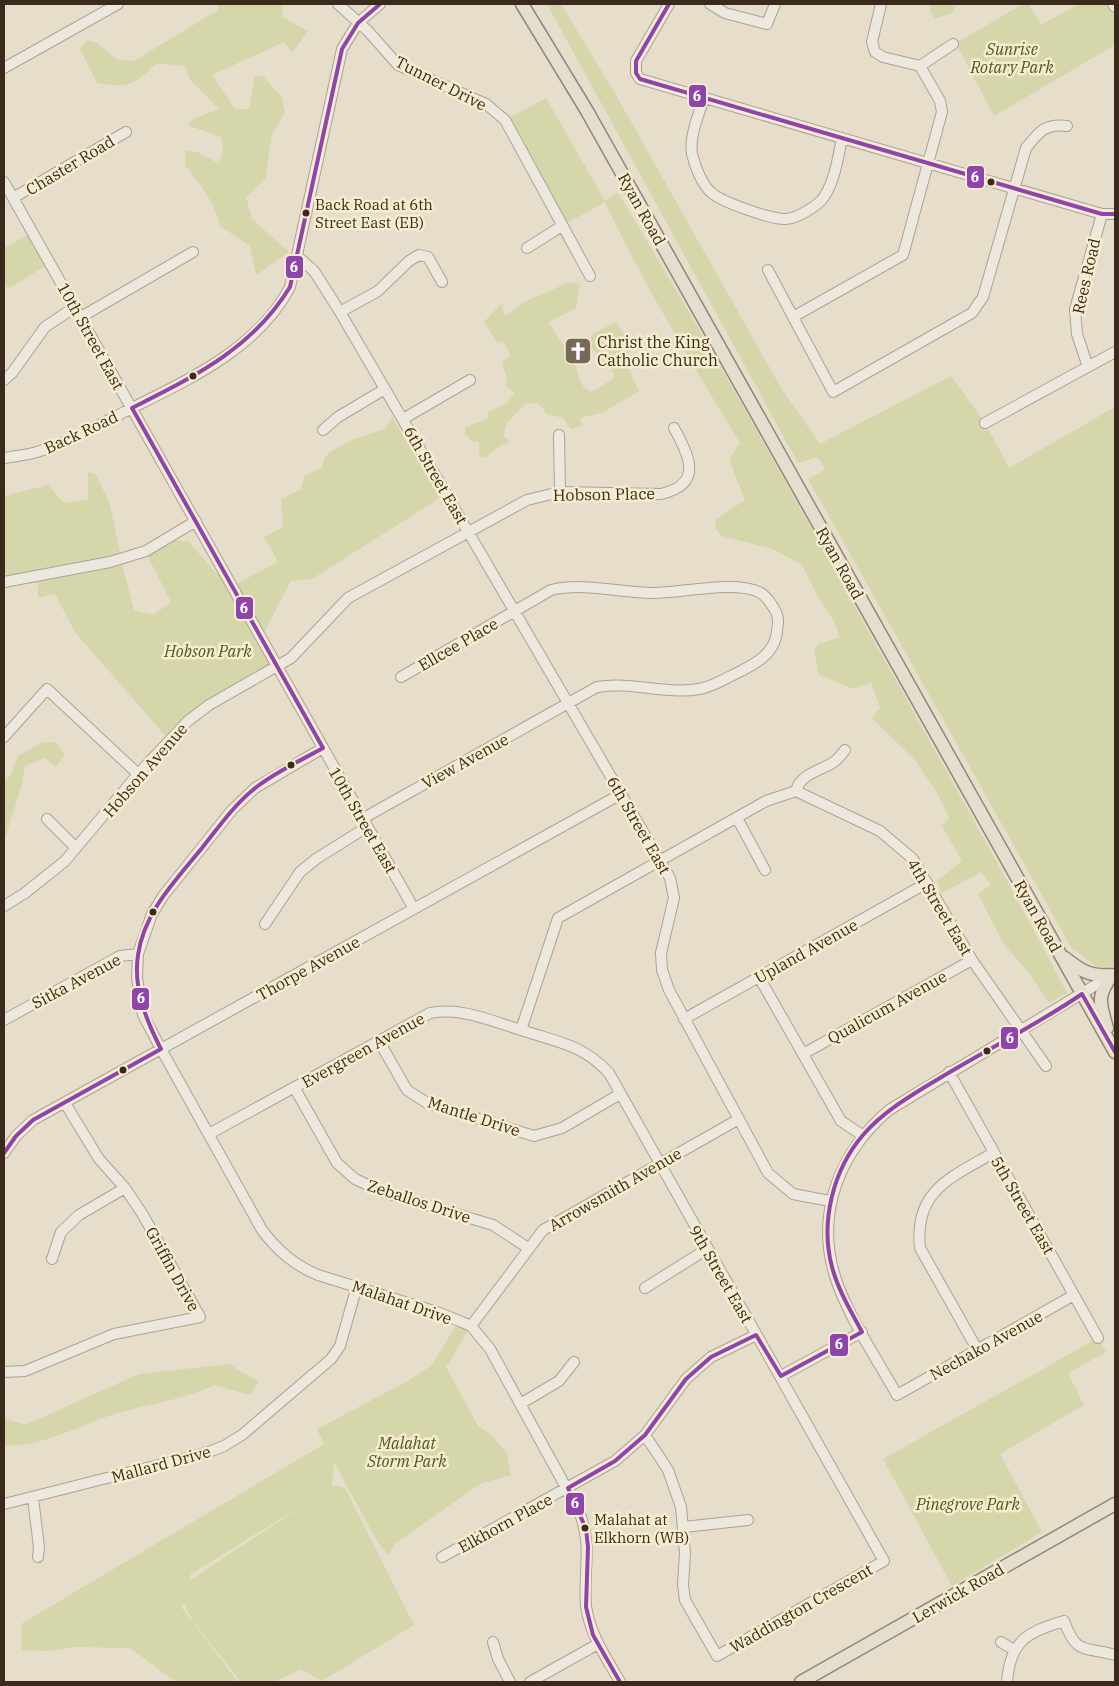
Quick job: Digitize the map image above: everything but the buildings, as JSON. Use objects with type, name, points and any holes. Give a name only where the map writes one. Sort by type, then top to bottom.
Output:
[{"type":"main road","name":"Ryan Road","points":[[522,4],[566,73],[1115,1051]]},
{"type":"main road","name":"Ryan Road","points":[[533,4],[566,73]]},
{"type":"main road","points":[[1058,952],[1084,973],[1100,976],[1114,974]]},
{"type":"main road","points":[[1114,974],[1102,989],[1100,1003],[1115,1051]]},
{"type":"main road","name":"Lerwick Road","points":[[801,1682],[1115,1504]]},
{"type":"street","points":[[4,68],[118,4]]},
{"type":"street","name":"Tunner Drive","points":[[338,4],[368,31],[398,65],[486,104],[505,120],[590,276]]},
{"type":"street","name":"Back Road","points":[[4,458],[37,452],[77,436],[195,376],[247,339],[280,306],[290,287],[339,60],[347,39],[358,23],[380,4]]},
{"type":"street","points":[[668,4],[636,61],[636,73],[640,79],[1014,189],[1102,214],[1115,214]]},
{"type":"street","points":[[710,4],[725,13],[767,24],[775,4]]},
{"type":"street","points":[[793,317],[903,255],[942,112],[940,101],[920,66],[883,57],[875,52],[872,42],[881,4]]},
{"type":"street","points":[[920,66],[953,44]]},
{"type":"street","points":[[704,98],[692,143],[692,152],[697,170],[711,193],[730,204],[785,219],[807,211],[824,198],[834,174],[842,138]]},
{"type":"street","points":[[768,270],[833,392],[972,313],[983,297],[1026,148],[1039,132],[1054,124],[1067,126]]},
{"type":"street","name":"Chaster Road","points":[[13,198],[126,132]]},
{"type":"street","name":"10th Street East","points":[[4,182],[414,909]]},
{"type":"street","name":"Rees Road","points":[[1088,367],[1077,334],[1075,309],[1102,214]]},
{"type":"street","points":[[527,248],[562,226]]},
{"type":"street","points":[[80,317],[193,252]]},
{"type":"street","points":[[340,312],[378,291],[410,260],[420,255],[428,257],[442,282]]},
{"type":"street","name":"6th Street East","points":[[297,256],[314,271],[340,312],[670,878],[674,898],[661,953],[662,970],[669,990],[684,1019],[768,1173],[793,1194],[830,1201]]},
{"type":"street","points":[[4,380],[12,373],[45,327],[75,307]]},
{"type":"street","points":[[986,423],[1115,352]]},
{"type":"street","points":[[403,419],[470,380]]},
{"type":"street","points":[[323,430],[338,416],[385,388]]},
{"type":"street","name":"Hobson Place","points":[[469,532],[527,500],[560,492],[661,494],[676,491],[687,481],[690,468],[687,452],[674,428]]},
{"type":"street","points":[[559,436],[560,492]]},
{"type":"street","points":[[4,582],[110,562],[146,551],[196,521]]},
{"type":"street","name":"Hobson Avenue","points":[[4,906],[25,893],[65,861],[138,774],[188,720],[209,705],[291,658],[348,598],[469,532]]},
{"type":"street","name":"Ellcee Place","points":[[401,677],[551,590],[564,587],[578,586],[652,593],[741,587],[760,592],[771,603],[779,618],[777,637],[771,650],[756,663],[713,685],[699,689],[675,690],[613,684],[597,686],[568,703]]},
{"type":"street","points":[[4,737],[47,689],[138,774]]},
{"type":"street","name":"View Avenue","points":[[264,924],[300,872],[364,823],[568,703]]},
{"type":"street","name":"Sitka Avenue","points":[[4,1020],[120,956],[138,954],[152,914],[163,896],[232,810],[255,788],[323,748]]},
{"type":"street","points":[[521,1030],[558,918],[766,802],[796,791],[798,784],[804,778],[834,761],[845,750]]},
{"type":"street","name":"4th Street East","points":[[796,791],[880,831],[913,859],[972,960],[1046,1066]]},
{"type":"street","name":"Thorpe Avenue","points":[[4,1153],[16,1136],[32,1120],[621,794]]},
{"type":"street","points":[[737,818],[764,870]]},
{"type":"street","points":[[47,819],[76,848]]},
{"type":"street","name":"Upland Avenue","points":[[684,1019],[927,883]]},
{"type":"street","name":"Malahat Drive","points":[[138,954],[137,978],[143,1014],[262,1230],[282,1254],[304,1269],[438,1312],[471,1326],[490,1349],[568,1488],[586,1529],[588,1547],[586,1607],[593,1636],[620,1682]]},
{"type":"street","name":"Qualicum Avenue","points":[[803,1054],[972,960]]},
{"type":"street","points":[[781,1376],[862,1332],[834,1274],[828,1246],[830,1201],[842,1166],[862,1135],[889,1110],[1114,974]]},
{"type":"street","points":[[759,977],[841,1121],[862,1135]]},
{"type":"street","name":"Evergreen Avenue","points":[[209,1134],[430,1013],[446,1010],[463,1012],[521,1030]]},
{"type":"street","name":"9th Street East","points":[[521,1030],[582,1049],[596,1059],[609,1073],[884,1561]]},
{"type":"street","name":"Mantle Drive","points":[[379,1041],[407,1090],[427,1103],[534,1136],[562,1128],[620,1094]]},
{"type":"street","name":"5th Street East","points":[[949,1072],[1098,1338]]},
{"type":"street","name":"Zeballos Drive","points":[[294,1087],[337,1163],[355,1179],[383,1192],[493,1225],[528,1248]]},
{"type":"street","name":"Griffin Drive","points":[[4,1372],[25,1371],[114,1334],[200,1317],[125,1188],[99,1160],[65,1103]]},
{"type":"street","name":"Arrowsmith Avenue","points":[[471,1326],[543,1230],[739,1119]]},
{"type":"street","points":[[977,1349],[920,1248],[918,1230],[926,1202],[935,1190],[948,1179],[993,1153]]},
{"type":"street","points":[[52,1259],[61,1232],[78,1214],[125,1188]]},
{"type":"street","points":[[645,1288],[707,1249]]},
{"type":"street","name":"Mallard Drive","points":[[4,1504],[206,1454],[242,1435],[331,1360],[340,1346],[358,1286]]},
{"type":"street","name":"Nechako Avenue","points":[[862,1332],[897,1395],[1074,1295]]},
{"type":"street","name":"Elkhorn Place","points":[[442,1557],[615,1461],[645,1435],[686,1379],[711,1357],[756,1335]]},
{"type":"street","points":[[520,1404],[559,1381],[574,1362]]},
{"type":"street","name":"Waddington Crescent","points":[[645,1435],[668,1470],[681,1507],[686,1553],[683,1585],[685,1600],[717,1656],[884,1561]]},
{"type":"street","points":[[32,1498],[39,1547],[38,1557]]},
{"type":"street","points":[[684,1528],[748,1520]]},
{"type":"street","points":[[1007,1682],[1008,1665],[1014,1650],[1030,1633],[1064,1621],[1074,1643],[1080,1647],[1115,1655]]},
{"type":"street","points":[[493,1642],[498,1659],[510,1682]]},
{"type":"street","points":[[1001,1642],[1014,1650]]},
{"type":"street","points":[[530,1682],[598,1644]]},
{"type":"green space","points":[[217,4],[283,4],[282,17],[308,31],[292,53],[284,42],[212,75],[235,109],[249,109],[255,77],[263,76],[281,96],[285,113],[272,135],[265,179],[246,197],[252,219],[289,252],[256,275],[250,246],[220,226],[211,201],[185,165],[186,151],[198,152],[219,164],[223,149],[221,137],[187,125],[193,119],[219,109],[190,80],[185,66],[157,63],[142,76],[125,85],[97,83],[80,49],[88,40],[97,43],[118,60],[134,61],[218,10]]},
{"type":"green space","points":[[547,4],[561,4],[616,95],[781,388],[820,444],[951,376],[985,423],[1009,468],[1115,407],[1115,966],[1097,967],[1071,947],[808,479],[825,470],[818,457],[798,463]]},
{"type":"green space","points":[[928,4],[953,4],[956,7],[952,13],[934,19]]},
{"type":"green space","name":"Sunrise Rotary Park","points":[[1023,4],[1029,4],[1041,25],[1079,4],[1113,4],[1115,45],[994,116],[956,43]]},
{"type":"green space","points":[[546,98],[605,201],[618,193],[739,399],[989,848],[1067,993],[1049,1003],[1032,977],[1003,943],[978,894],[991,885],[981,872],[942,893],[937,881],[962,861],[942,826],[949,818],[936,791],[915,760],[872,718],[880,708],[871,682],[854,689],[819,675],[814,650],[819,644],[840,637],[834,621],[819,599],[802,565],[773,549],[722,536],[715,528],[716,519],[745,500],[729,459],[740,443],[652,294],[605,202],[562,226],[505,120]]},
{"type":"green space","points":[[32,232],[50,263],[8,289],[4,282],[4,248]]},
{"type":"green space","points":[[570,282],[580,284],[576,308],[549,322],[574,363],[583,386],[591,392],[613,379],[614,374],[606,360],[602,362],[599,358],[608,352],[606,348],[596,353],[594,350],[590,352],[586,343],[591,340],[591,335],[616,322],[633,350],[623,357],[639,391],[604,412],[580,418],[582,426],[571,429],[563,418],[547,414],[538,403],[525,404],[507,423],[503,436],[509,441],[507,445],[503,444],[486,457],[482,457],[479,453],[479,442],[471,441],[465,433],[465,427],[487,419],[488,412],[507,403],[515,393],[505,385],[507,379],[502,362],[511,355],[503,341],[498,344],[484,322],[501,304],[505,316],[526,301]]},
{"type":"green space","name":"Hobson Park","points":[[392,417],[440,498],[312,579],[291,581],[261,638],[277,667],[209,705],[169,740],[75,632],[55,594],[38,598],[38,583],[4,576],[4,496],[48,485],[64,503],[88,499],[88,472],[96,474],[110,505],[134,610],[153,615],[171,602],[148,557],[165,539],[188,541],[216,573],[232,586],[278,562],[264,537],[283,527],[281,499],[301,489],[304,476],[322,468],[324,458],[330,452],[354,439],[385,429]]},
{"type":"green space","points":[[43,742],[56,742],[65,755],[56,767],[44,758],[25,766],[21,787],[4,841],[4,783],[11,774],[18,756]]},
{"type":"green space","name":"Malahat Storm Park","points":[[459,1321],[471,1326],[446,1367],[478,1426],[491,1435],[507,1453],[511,1475],[480,1484],[396,1543],[388,1555],[377,1541],[334,1462],[332,1487],[335,1485],[345,1488],[414,1625],[322,1681],[301,1669],[274,1682],[241,1682],[192,1620],[184,1603],[182,1608],[238,1682],[176,1682],[130,1648],[74,1647],[49,1651],[22,1650],[21,1624],[324,1444],[317,1429],[406,1382],[431,1366]],"holes":[[[311,1500],[189,1581],[191,1574]]]},
{"type":"green space","name":"Pinegrove Park","points":[[1098,1338],[1106,1352],[1068,1373],[1084,1405],[1000,1454],[1042,1532],[952,1586],[883,1459]]},
{"type":"green space","points":[[229,1364],[259,1382],[250,1395],[215,1385],[179,1398],[118,1413],[33,1443],[4,1445],[4,1418],[25,1425],[139,1374]]},
{"type":"transit line","name":"6","points":[[4,1153],[16,1136],[33,1120],[161,1049],[150,1027],[142,1004],[137,980],[141,939],[154,911],[162,897],[247,795],[270,777],[323,748],[132,408],[200,372],[240,344],[275,309],[290,287],[342,49],[358,23],[380,4]]},
{"type":"transit line","name":"6","points":[[669,4],[636,61],[636,73],[640,79],[1102,214],[1115,214]]},
{"type":"transit line","name":"6","points":[[620,1682],[593,1635],[586,1607],[588,1547],[586,1529],[568,1488],[615,1461],[645,1435],[686,1379],[711,1357],[756,1335],[781,1376],[862,1332],[841,1292],[832,1267],[829,1250],[829,1215],[832,1197],[844,1164],[863,1135],[888,1112],[953,1070],[1046,1017],[1082,994],[1115,1052]]},
{"type":"place","name":"Back Road at 6th Street East (EB)","points":[[306,213]]},
{"type":"place","name":"Christ the King Catholic Church","points":[[578,351]]},
{"type":"place","name":"Malahat at Elkhorn (WB)","points":[[585,1528]]}]
